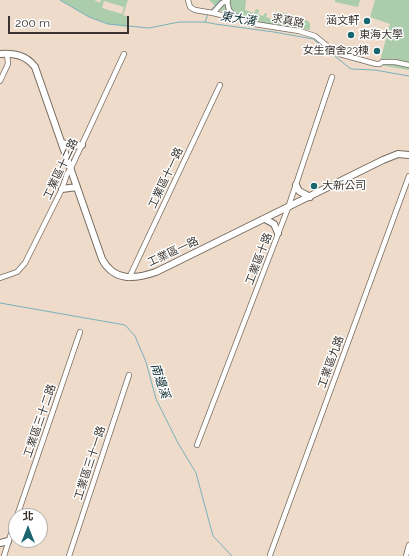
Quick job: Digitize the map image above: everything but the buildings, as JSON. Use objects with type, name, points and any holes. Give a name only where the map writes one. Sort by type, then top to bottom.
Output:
[{"type":"street","name":"求真路","points":[[188,0],[192,9],[238,19],[248,23],[299,31],[315,36],[336,53],[376,64],[380,64],[382,62],[395,62],[409,65]]},
{"type":"street","points":[[213,13],[222,3],[228,0],[229,10],[238,19]]},
{"type":"street","points":[[0,54],[22,56],[28,59],[35,67],[104,263],[111,270],[129,278]]},
{"type":"street","points":[[0,81],[8,64],[7,54]]},
{"type":"street","name":"工業區十二路","points":[[0,278],[17,272],[22,268],[62,189],[67,174],[124,54]]},
{"type":"street","name":"工業區十路","points":[[197,445],[288,208],[332,76]]},
{"type":"street","name":"工業區十一路","points":[[129,278],[220,85]]},
{"type":"street","points":[[63,143],[72,146],[82,145]]},
{"type":"street","name":"工業區一路","points":[[129,278],[156,272],[383,160],[398,154],[409,155]]},
{"type":"street","name":"工業區九路","points":[[270,555],[409,176]]},
{"type":"street","points":[[296,184],[299,191],[310,197]]},
{"type":"street","points":[[62,189],[77,187]]},
{"type":"street","points":[[265,219],[274,224],[278,233]]},
{"type":"street","name":"工業區三十二路","points":[[19,508],[80,332]]},
{"type":"street","name":"工業區三十一路","points":[[69,556],[129,375]]},
{"type":"street","points":[[0,543],[8,541]]},
{"type":"street","name":"工業區三十二路","points":[[4,556],[8,541]]},
{"type":"street","points":[[406,556],[409,545]]},
{"type":"shaded area","points":[[0,0],[409,0],[409,556],[0,556]]},
{"type":"green space","points":[[60,0],[94,0],[100,3],[101,0],[128,0],[123,15],[129,17],[128,27],[108,24],[89,17]],"holes":[[[104,1],[124,7],[122,14],[102,8]]]},
{"type":"green space","points":[[209,0],[246,0],[245,10],[254,13],[256,9],[259,10],[258,14],[263,16],[267,13],[266,17],[274,20],[277,11],[303,18],[310,23],[310,30],[246,21],[224,14]]},
{"type":"green space","points":[[335,0],[360,0],[358,7],[335,2]]},
{"type":"green space","points":[[375,0],[409,0],[409,70],[379,65],[390,24],[370,17]]},
{"type":"waterway","name":"東大溝","points":[[60,0],[89,17],[108,24],[149,28],[179,22],[205,22],[313,39],[351,69],[375,70],[409,76]]},
{"type":"waterway","points":[[211,10],[220,0]]},
{"type":"waterway","points":[[205,22],[208,14]]},
{"type":"waterway","name":"南邊溪","points":[[0,303],[125,325],[135,336],[146,362],[156,399],[178,443],[196,473],[213,536],[232,556]]},
{"type":"place","name":"涵文軒","points":[[367,21]]},
{"type":"place","name":"東海大學","points":[[351,35]]},
{"type":"place","name":"女生宿舍23棟","points":[[377,51]]},
{"type":"place","name":"大新公司","points":[[314,186]]}]
